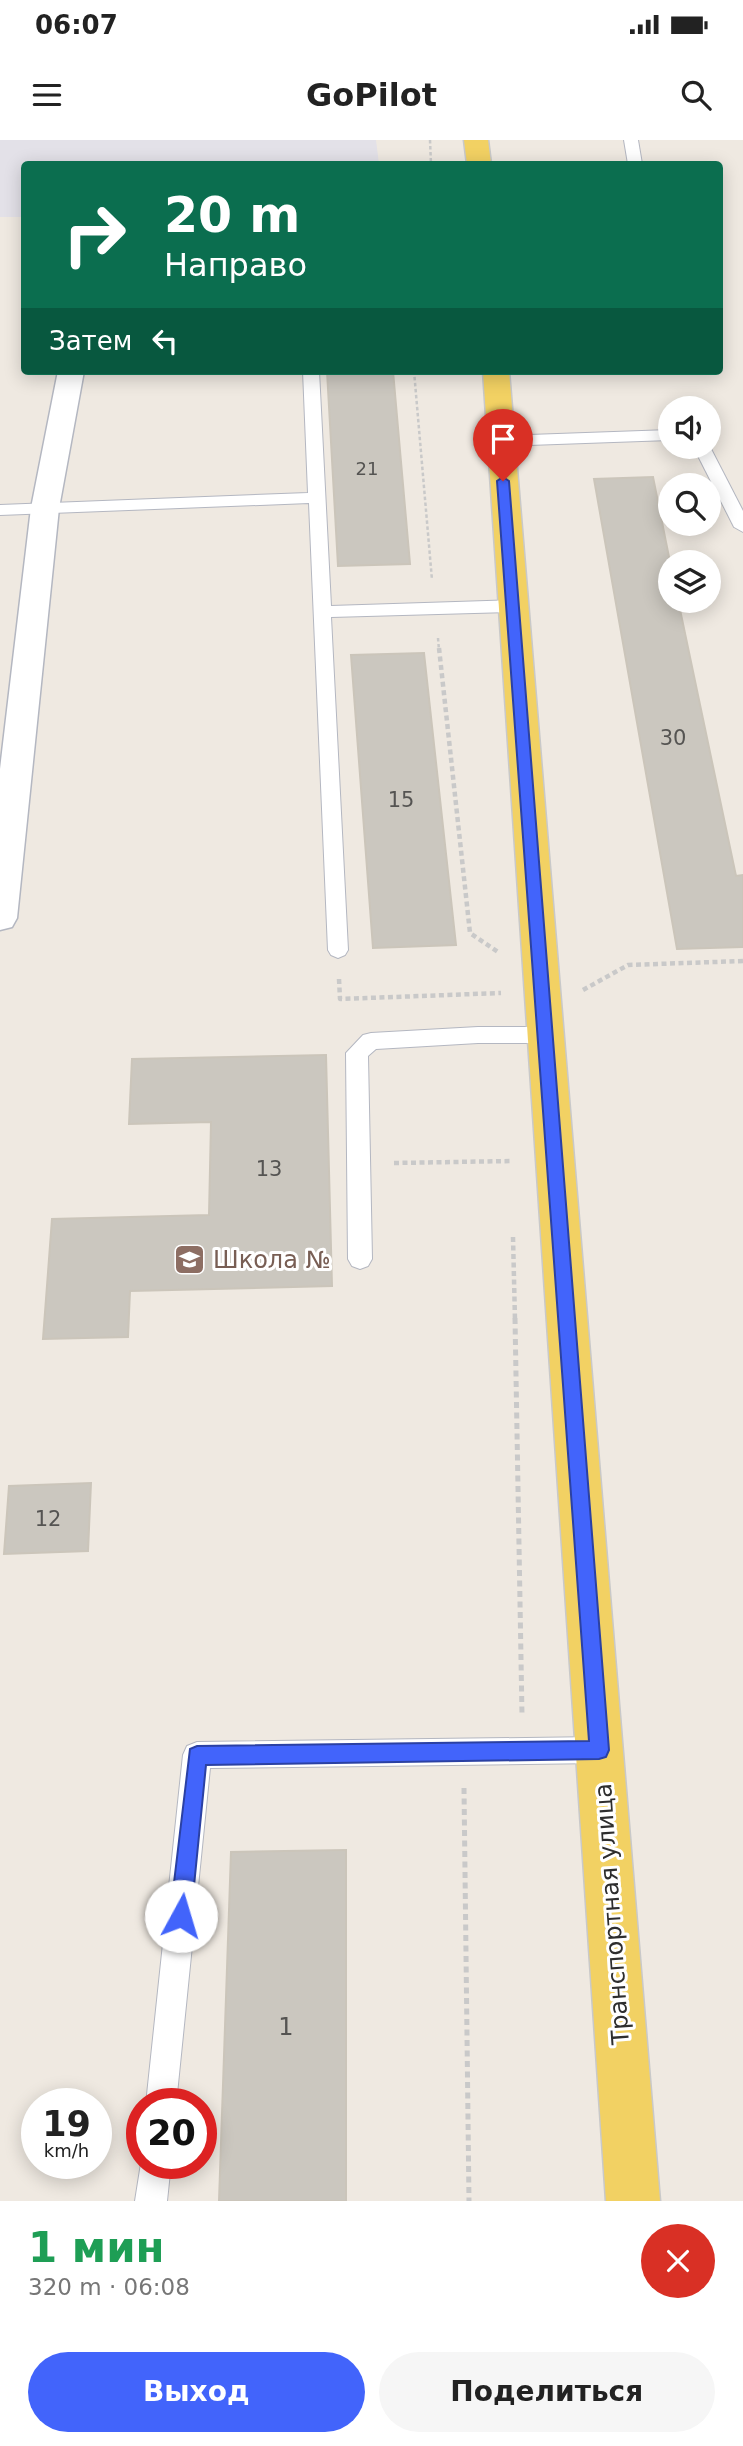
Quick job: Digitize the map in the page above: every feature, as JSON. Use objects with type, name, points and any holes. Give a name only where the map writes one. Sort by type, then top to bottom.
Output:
[{"type":"main road","points":[[476,140],[479,161]]},
{"type":"main road","name":"Транспортная улица","points":[[496,375],[634,2201]]},
{"type":"street","points":[[0,918],[45,508],[70,375]]},
{"type":"lane","points":[[631,140],[634,161]]},
{"type":"lane","points":[[311,375],[338,950]]},
{"type":"lane","points":[[500,441],[658,435]]},
{"type":"lane","points":[[708,459],[743,527]]},
{"type":"lane","points":[[0,510],[317,498]]},
{"type":"lane","points":[[322,612],[514,606]]},
{"type":"lane","points":[[360,1259],[357,1053],[371,1041],[478,1035],[545,1035]]},
{"type":"lane","points":[[163,2088],[197,1755],[599,1750]]},
{"type":"lane","points":[[152,2201],[154,2179]]},
{"type":"path","points":[[430,140],[431,161]]},
{"type":"path","points":[[358,1164],[513,1161]]},
{"type":"path","points":[[464,1752],[469,2201]]},
{"type":"shaded area","points":[[0,140],[376,140],[379,161],[21,161],[21,217],[0,217]]},
{"type":"building","points":[[327,375],[393,375],[410,564],[338,566]]},
{"type":"building","points":[[653,477],[658,502],[658,536],[665,536],[668,550],[658,550],[658,613],[681,613],[736,876],[743,875],[743,947],[677,949],[594,479]]},
{"type":"building","points":[[424,653],[456,945],[373,948],[351,655]]},
{"type":"building","points":[[326,1055],[332,1286],[130,1291],[128,1337],[43,1339],[52,1219],[209,1215],[211,1122],[129,1124],[132,1059]]},
{"type":"building","points":[[91,1483],[88,1551],[4,1554],[9,1486]]},
{"type":"building","points":[[346,1850],[346,2201],[219,2201],[231,1852]]},
{"type":"place","name":"Школа №","points":[[190,1260]]},
{"type":"route","points":[[181,1916],[197,1755],[599,1750],[503,481]]}]
